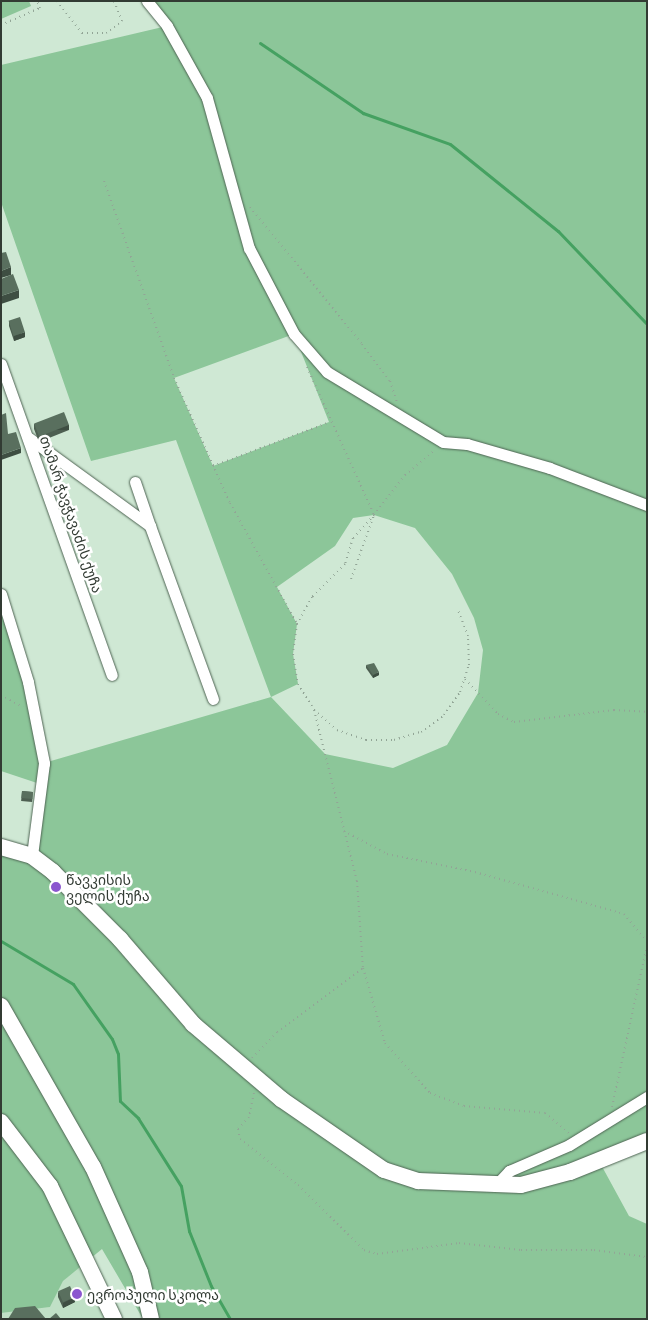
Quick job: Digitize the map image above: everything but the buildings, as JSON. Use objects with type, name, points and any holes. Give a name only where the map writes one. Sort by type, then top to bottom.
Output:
[{"type":"main road","points":[[1,847],[32,856],[120,939],[173,1004],[243,1068],[384,1170],[418,1181],[495,1186],[552,1178],[647,1141]]},
{"type":"main road","points":[[1,1006],[93,1167],[140,1272],[151,1319]]},
{"type":"main road","points":[[1,1122],[50,1186],[114,1319]]},
{"type":"street","points":[[147,1],[167,26],[207,98],[250,248],[294,334],[327,372],[400,413],[443,442],[467,444],[550,468],[647,505]]},
{"type":"street","name":"თამარ ჭავჭავაძის ქუჩა","points":[[1,364],[112,675]]},
{"type":"street","points":[[29,438],[150,526]]},
{"type":"street","points":[[134,482],[213,699]]},
{"type":"street","points":[[1,594],[34,714],[44,763],[32,856]]},
{"type":"street","points":[[495,1186],[509,1171],[569,1145],[647,1097]]},
{"type":"path","points":[[1,25],[40,8],[37,1]]},
{"type":"path","points":[[57,1],[82,33],[106,32],[122,21],[114,1]]},
{"type":"path","points":[[104,181],[174,378],[213,466],[297,624]]},
{"type":"path","points":[[233,188],[362,344],[390,381],[400,413]]},
{"type":"path","points":[[305,360],[330,422],[374,515],[352,579]]},
{"type":"path","points":[[213,466],[330,422]]},
{"type":"path","points":[[443,442],[405,475],[374,515],[353,538],[345,564],[312,597],[297,624],[296,669],[314,710],[357,881],[362,968],[385,1043],[430,1092],[464,1106],[545,1113],[569,1132],[569,1145]]},
{"type":"path","points":[[314,710],[338,730],[366,740],[394,740],[421,732],[444,715],[464,678],[468,636],[458,610]]},
{"type":"path","points":[[464,678],[498,714],[514,722],[614,710],[647,712]]},
{"type":"path","points":[[1,695],[34,714]]},
{"type":"path","points":[[344,831],[387,854],[475,872],[624,914],[647,943],[610,1120]]},
{"type":"path","points":[[243,1068],[277,1032],[362,968]]},
{"type":"path","points":[[261,1082],[252,1096],[249,1117],[238,1129],[240,1139],[298,1185],[364,1250],[377,1254],[459,1243],[528,1250],[594,1250],[647,1257]]},
{"type":"shaded area","name":"ევროპული სკოლა","points":[[84,1260],[109,1319],[1,1319],[1,1313],[50,1307],[63,1281]]},
{"type":"green space","points":[[1,1],[29,1],[31,6],[1,19]]},
{"type":"green space","points":[[147,1],[647,1],[647,1141],[599,1161],[629,1216],[647,1224],[647,1319],[143,1319],[102,1249],[63,1281],[50,1307],[1,1313],[1,847],[32,856],[43,785],[1,771],[1,594],[44,763],[271,697],[176,440],[91,461],[1,202],[1,65],[167,26]],"holes":[[[294,334],[329,422],[213,466],[174,378]],[[374,515],[415,528],[452,574],[474,618],[483,650],[478,693],[447,745],[393,768],[325,754],[271,697],[298,684],[293,654],[297,624],[277,587],[335,546],[353,518]],[[53,871],[96,902],[174,994]]]},
{"type":"waterway","points":[[260,43],[363,113],[450,144],[558,231],[647,324]]},
{"type":"waterway","points":[[1,941],[73,984],[112,1039],[118,1054],[120,1101],[138,1118],[181,1186],[189,1231],[211,1286],[230,1319]]},
{"type":"place","name":"წავკისის ველის ქუჩა","points":[[56,887]]},
{"type":"place","name":"ევროპული სკოლა","points":[[77,1294]]}]
